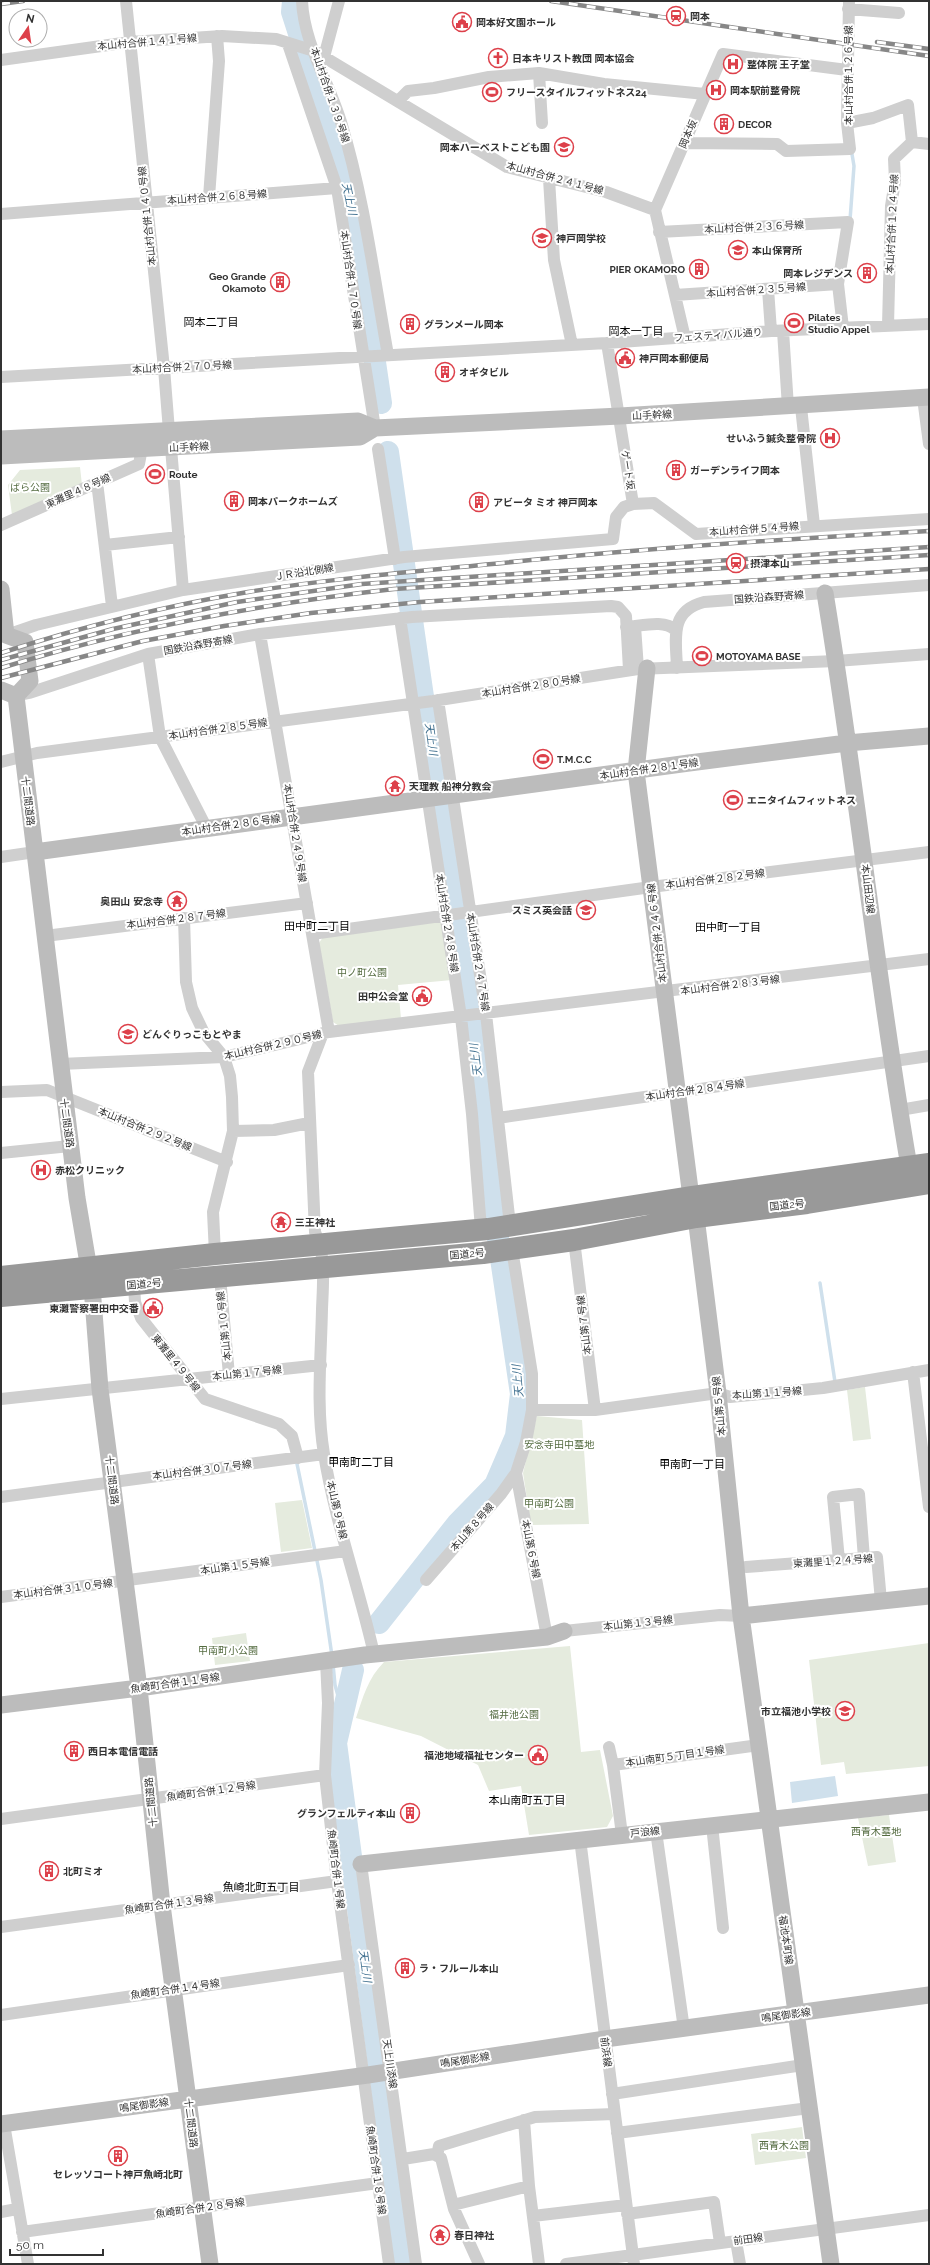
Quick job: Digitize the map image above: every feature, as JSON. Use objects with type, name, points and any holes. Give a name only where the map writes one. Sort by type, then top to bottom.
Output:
[{"type":"highway","name":"国道2号","points":[[1,1296],[215,1254],[693,1207],[920,1175]]},
{"type":"highway","name":"国道2号","points":[[1,1277],[90,1278],[134,1284],[504,1250],[574,1240],[693,1207]]},
{"type":"street","name":"本山村合併１４０号線","points":[[126,1],[164,368],[169,431]]},
{"type":"street","name":"本山村合併１３９号線","points":[[302,1],[305,25],[341,121],[360,191],[388,355]]},
{"type":"street","points":[[315,53],[339,1]]},
{"type":"street","points":[[849,5],[899,14]]},
{"type":"street","name":"本山村合併１２６号線","points":[[684,143],[777,144],[786,151],[850,149],[847,123],[849,5]]},
{"type":"street","name":"本山村合併１４１号線","points":[[1,60],[130,42],[217,36],[276,39],[315,53]]},
{"type":"street","points":[[209,197],[219,61],[217,36]]},
{"type":"street","name":"本山村合併１７０号線","points":[[291,44],[337,188],[362,356],[375,428]]},
{"type":"street","name":"本山村合併２４１号線","points":[[315,53],[507,167],[606,192],[655,210]]},
{"type":"street","name":"岡本坂","points":[[655,210],[723,54],[847,70]]},
{"type":"street","points":[[539,73],[542,122]]},
{"type":"street","points":[[398,101],[408,91],[434,88],[489,77],[539,73],[604,84],[705,94]]},
{"type":"street","points":[[847,123],[873,118],[908,105],[912,142],[929,144]]},
{"type":"street","name":"本山村合併１２４号線","points":[[888,326],[891,206],[895,181],[894,159],[912,142]]},
{"type":"street","points":[[550,178],[554,260],[572,345]]},
{"type":"street","name":"本山村合併２６８号線","points":[[1,214],[337,188]]},
{"type":"street","points":[[655,210],[685,338]]},
{"type":"street","name":"本山村合併２３６号線","points":[[659,232],[848,222],[838,284]]},
{"type":"street","points":[[838,284],[843,328]]},
{"type":"street","name":"本山村合併２３５号線","points":[[675,295],[838,284]]},
{"type":"street","points":[[768,289],[795,407],[814,525]]},
{"type":"street","name":"フェスティバル通り","points":[[388,355],[607,343],[777,331],[929,324]]},
{"type":"street","name":"ゲート坂","points":[[607,343],[633,504]]},
{"type":"street","name":"本山村合併２７０号線","points":[[1,377],[388,355]]},
{"type":"street","points":[[926,397],[929,444]]},
{"type":"street","name":"山手幹線","points":[[1,439],[358,421],[375,428],[795,407],[926,397]]},
{"type":"street","name":"山手幹線","points":[[1,456],[360,437],[375,428]]},
{"type":"street","name":"東灘里４８号線","points":[[1,525],[139,464],[142,448]]},
{"type":"street","points":[[171,448],[183,590]]},
{"type":"street","points":[[378,449],[395,559]]},
{"type":"street","points":[[97,482],[112,606]]},
{"type":"street","name":"本山村合併５４号線","points":[[633,504],[654,503],[696,534],[814,525],[929,519]]},
{"type":"street","name":"ＪＲ沿北側線","points":[[3,638],[36,625],[183,590],[395,559],[613,539],[616,517],[624,508],[633,504]]},
{"type":"street","points":[[105,545],[179,538]]},
{"type":"street","name":"国鉄沿森野寄線","points":[[677,626],[691,605],[704,602],[929,585]]},
{"type":"street","points":[[1,589],[3,638],[24,642],[30,681],[6,695]]},
{"type":"street","name":"本山田辺線","points":[[825,593],[865,859],[878,967],[892,1062],[900,1110],[920,1175]]},
{"type":"street","name":"国鉄沿森野寄線","points":[[6,695],[29,693],[148,654],[260,634],[400,618],[421,616],[429,618],[610,606],[618,607],[623,611],[634,627]]},
{"type":"street","name":"本山村合併２４８号線","points":[[400,618],[461,1017],[472,1114],[496,1227]]},
{"type":"street","points":[[638,669],[634,627],[669,625],[677,626],[678,668]]},
{"type":"street","name":"本山村合併２４９号線","points":[[260,634],[294,817],[326,1033]]},
{"type":"street","points":[[148,654],[160,737],[207,829]]},
{"type":"street","name":"本山村合併２８０号線","points":[[413,704],[638,669],[836,661],[929,654]]},
{"type":"street","name":"本山村合併２４６号線","points":[[638,669],[636,771],[693,1207]]},
{"type":"street","name":"十二間道路","points":[[6,695],[22,756],[35,852],[70,1146],[90,1278],[100,1389],[139,1688],[162,1905],[210,2264]]},
{"type":"street","name":"本山村合併２４７号線","points":[[436,701],[486,1014],[498,1118],[496,1227]]},
{"type":"street","name":"本山村合併２８５号線","points":[[1,762],[22,756],[276,721],[413,704]]},
{"type":"street","name":"本山村合併２８１号線","points":[[427,800],[847,744],[929,736]]},
{"type":"street","name":"本山村合併２８６号線","points":[[35,852],[427,800]]},
{"type":"street","points":[[1,857],[35,852]]},
{"type":"street","name":"本山村合併２８２号線","points":[[312,934],[651,887],[929,852]]},
{"type":"street","name":"本山村合併２８７号線","points":[[45,936],[306,903]]},
{"type":"street","points":[[184,918],[186,982],[192,1008],[204,1033],[224,1057],[230,1076],[233,1132],[214,1212],[215,1254]]},
{"type":"street","name":"本山村合併２８３号線","points":[[486,1014],[878,967],[929,959]]},
{"type":"street","name":"本山村合併２９０号線","points":[[60,1064],[224,1057],[326,1033],[486,1014]]},
{"type":"street","name":"本山第９号線","points":[[326,1033],[308,1072],[309,1123],[315,1232],[320,1243],[323,1266],[321,1364],[318,1399],[324,1454],[370,1654]]},
{"type":"street","name":"本山村合併２８４号線","points":[[498,1118],[929,1056]]},
{"type":"street","name":"本山村合併２９２号線","points":[[1,1092],[47,1090],[227,1162]]},
{"type":"street","points":[[900,1110],[929,1106]]},
{"type":"street","points":[[233,1132],[274,1130],[309,1123]]},
{"type":"street","points":[[1,1153],[70,1146]]},
{"type":"street","name":"本山第５号線","points":[[693,1207],[718,1393],[741,1616]]},
{"type":"street","name":"本山第７号線","points":[[574,1240],[595,1410]]},
{"type":"street","name":"本山第６号線","points":[[504,1250],[532,1374],[532,1410],[526,1442],[516,1473],[547,1637]]},
{"type":"street","name":"本山第１０号線","points":[[220,1277],[229,1375]]},
{"type":"street","name":"東灘里４９号線","points":[[134,1284],[135,1302],[141,1318],[205,1399],[279,1424],[292,1436],[295,1458]]},
{"type":"street","name":"本山第１７号線","points":[[1,1399],[321,1364]]},
{"type":"street","name":"本山第１１号線","points":[[532,1410],[595,1410],[718,1393],[730,1396],[823,1388],[929,1370]]},
{"type":"street","points":[[913,1372],[928,1487],[929,1507]]},
{"type":"street","name":"本山村合併３０７号線","points":[[1,1497],[324,1454]]},
{"type":"street","name":"本山第８号線","points":[[426,1580],[501,1494],[516,1473]]},
{"type":"street","points":[[839,1560],[834,1497],[858,1494],[864,1558]]},
{"type":"street","name":"本山第１５号線","points":[[125,1582],[346,1551]]},
{"type":"street","name":"東灘里１２４号線","points":[[746,1567],[877,1556],[881,1601]]},
{"type":"street","name":"本山村合併３１０号線","points":[[1,1597],[125,1582]]},
{"type":"street","name":"本山第１３号線","points":[[348,1658],[370,1654],[547,1637],[564,1631],[720,1614],[741,1616],[929,1596]]},
{"type":"street","name":"福池本町線","points":[[741,1616],[831,2264]]},
{"type":"street","name":"魚崎町合併１１号線","points":[[1,1705],[139,1688],[348,1658]]},
{"type":"street","name":"魚崎町合併１号線","points":[[326,1661],[328,1704],[326,1775],[337,1881],[366,2075]]},
{"type":"street","name":"本山南町５丁目１号線","points":[[622,1835],[613,1764],[759,1745]]},
{"type":"street","points":[[609,1747],[613,1764]]},
{"type":"street","name":"魚崎町合併１２号線","points":[[1,1819],[326,1775]]},
{"type":"street","name":"戸浪線","points":[[361,1864],[929,1802]]},
{"type":"street","points":[[712,1825],[723,1928]]},
{"type":"street","points":[[656,1831],[684,2029]]},
{"type":"street","name":"前浜線","points":[[580,1839],[614,2114],[634,2260]]},
{"type":"street","name":"天上川添線","points":[[361,1864],[389,2072],[403,2159],[416,2264]]},
{"type":"street","name":"魚崎町合併１３号線","points":[[1,1926],[337,1881]]},
{"type":"street","name":"魚崎町合併１４号線","points":[[1,2015],[349,1965]]},
{"type":"street","name":"鳴尾御影線","points":[[3,2124],[389,2072],[605,2039],[929,1995]]},
{"type":"street","points":[[612,2094],[804,2065]]},
{"type":"street","name":"魚崎町合併１８号線","points":[[366,2075],[378,2184],[389,2264]]},
{"type":"street","points":[[617,2134],[809,2108]]},
{"type":"street","points":[[437,2156],[439,2146],[535,2117],[614,2114]]},
{"type":"street","points":[[524,2120],[529,2186],[539,2264]]},
{"type":"street","points":[[3,2124],[28,2264]]},
{"type":"street","points":[[403,2159],[434,2154],[441,2158],[453,2205],[479,2264]]},
{"type":"street","name":"魚崎町合併２８号線","points":[[22,2232],[378,2184]]},
{"type":"street","points":[[453,2205],[529,2186]]},
{"type":"street","points":[[533,2216],[627,2210],[714,2202],[720,2243]]},
{"type":"street","points":[[1,2212],[17,2209]]},
{"type":"street","name":"前田線","points":[[566,2264],[634,2260],[720,2243],[929,2215]]},
{"type":"street","points":[[736,2241],[740,2264]]},
{"type":"green space","name":"ばら公園","points":[[80,467],[82,485],[12,515],[8,485],[20,470]]},
{"type":"green space","name":"中ノ町公園","points":[[438,922],[444,925],[452,980],[398,985],[401,1019],[339,1026],[333,1022],[319,943],[323,937]]},
{"type":"green space","points":[[865,1387],[871,1439],[853,1441],[847,1390]]},
{"type":"green space","points":[[537,1416],[582,1420],[589,1524],[531,1525],[523,1473]]},
{"type":"green space","points":[[302,1500],[312,1548],[281,1552],[275,1503]]},
{"type":"green space","name":"甲南町小公園","points":[[246,1633],[250,1661],[215,1665],[212,1638]]},
{"type":"green space","points":[[929,1643],[929,1766],[846,1774],[844,1762],[821,1765],[809,1660]]},
{"type":"green space","name":"福井池公園","points":[[570,1646],[581,1752],[600,1750],[613,1816],[607,1827],[529,1835],[521,1786],[489,1791],[478,1765],[421,1736],[356,1718],[370,1681],[378,1668],[384,1662]]},
{"type":"green space","name":"西青木墓地","points":[[889,1815],[896,1862],[868,1866],[858,1818]]},
{"type":"green space","name":"西青木公園","points":[[802,2127],[806,2158],[755,2165],[751,2134]]},
{"type":"water","points":[[835,1776],[838,1796],[792,1803],[790,1782]]},
{"type":"waterway","name":"天上川","points":[[293,1],[292,12],[350,192],[381,403]]},
{"type":"waterway","points":[[850,220],[854,166],[852,154]]},
{"type":"waterway","name":"天上川","points":[[379,1623],[457,1524],[495,1485],[516,1436],[521,1394],[495,1218],[469,1002],[388,452]]},
{"type":"waterway","points":[[820,1283],[835,1382]]},
{"type":"waterway","points":[[296,1459],[321,1580],[332,1656]]},
{"type":"waterway","points":[[333,1664],[335,1685],[342,1710]]},
{"type":"waterway","name":"天上川","points":[[353,1670],[336,1743],[405,2264]]},
{"type":"railway","points":[[1,4],[23,1]]},
{"type":"railway","points":[[551,1],[929,56]]},
{"type":"railway","points":[[877,42],[929,49]]},
{"type":"railway","points":[[1,653],[62,634],[154,611],[248,592],[309,583],[655,549],[929,531]]},
{"type":"railway","points":[[1,660],[113,629],[237,602],[362,584],[929,547]]},
{"type":"railway","points":[[1,668],[146,629],[245,610],[344,595],[394,589],[929,555]]},
{"type":"railway","points":[[1,678],[143,641],[224,626],[311,613],[420,602],[929,569]]},
{"type":"place","name":"岡本","points":[[676,16]]},
{"type":"place","name":"岡本好文園ホール","points":[[462,22]]},
{"type":"place","name":"日本キリスト教団 岡本協会","points":[[498,58]]},
{"type":"place","name":"整体院 王子堂","points":[[733,64]]},
{"type":"place","name":"岡本駅前整骨院","points":[[716,90]]},
{"type":"place","name":"フリースタイルフィットネス24","points":[[492,92]]},
{"type":"place","name":"DECOR","points":[[724,124]]},
{"type":"place","name":"岡本ハーベストこども園","points":[[564,147]]},
{"type":"place","name":"神戸岡学校","points":[[542,238]]},
{"type":"place","name":"本山保育所","points":[[738,250]]},
{"type":"place","name":"PIER OKAMORO","points":[[699,269]]},
{"type":"place","name":"岡本レジデンス","points":[[867,273]]},
{"type":"place","name":"Geo Grande Okamoto","points":[[280,282]]},
{"type":"place","name":"Pilates Studio Appel","points":[[794,323]]},
{"type":"place","name":"グランメール岡本","points":[[410,324]]},
{"type":"place","name":"神戸岡本郵便局","points":[[625,358]]},
{"type":"place","name":"オギタビル","points":[[445,372]]},
{"type":"place","name":"せいふう鍼灸整骨院","points":[[830,438]]},
{"type":"place","name":"ガーデンライフ岡本","points":[[676,470]]},
{"type":"place","name":"Route","points":[[155,474]]},
{"type":"place","name":"岡本パークホームズ","points":[[234,501]]},
{"type":"place","name":"アビータ ミオ 神戸岡本","points":[[479,502]]},
{"type":"place","name":"摂津本山","points":[[736,563]]},
{"type":"place","name":"MOTOYAMA BASE","points":[[702,656]]},
{"type":"place","name":"T.M.C.C","points":[[543,759]]},
{"type":"place","name":"天理教 船神分教会","points":[[395,786]]},
{"type":"place","name":"エニタイムフィットネス","points":[[733,800]]},
{"type":"place","name":"奥田山 安念寺","points":[[177,901]]},
{"type":"place","name":"スミス英会話","points":[[586,910]]},
{"type":"place","name":"田中公会堂","points":[[422,996]]},
{"type":"place","name":"どんぐりっこもとやま","points":[[128,1034]]},
{"type":"place","name":"赤松クリニック","points":[[41,1170]]},
{"type":"place","name":"三王神社","points":[[281,1222]]},
{"type":"place","name":"東灘警察署田中交番","points":[[153,1308]]},
{"type":"place","name":"市立福池小学校","points":[[845,1711]]},
{"type":"place","name":"西日本電信電話","points":[[74,1751]]},
{"type":"place","name":"福池地域福祉センター","points":[[538,1755]]},
{"type":"place","name":"グランフェルティ本山","points":[[410,1813]]},
{"type":"place","name":"北町ミオ","points":[[49,1871]]},
{"type":"place","name":"ラ・フルール本山","points":[[405,1968]]},
{"type":"place","name":"セレッソコート神戸魚崎北町","points":[[118,2156]]},
{"type":"place","name":"春日神社","points":[[440,2235]]},
{"type":"district","name":"岡本二丁目","points":[[211,322]]},
{"type":"district","name":"岡本一丁目","points":[[636,331]]},
{"type":"district","name":"田中町二丁目","points":[[317,926]]},
{"type":"district","name":"田中町一丁目","points":[[728,927]]},
{"type":"district","name":"甲南町二丁目","points":[[361,1462]]},
{"type":"district","name":"甲南町一丁目","points":[[692,1464]]},
{"type":"district","name":"本山南町五丁目","points":[[527,1800]]},
{"type":"district","name":"魚崎北町五丁目","points":[[261,1887]]},
{"type":"park label","name":"安念寺田中墓地","points":[[559,1444]]},
{"type":"park label","name":"甲南町公園","points":[[549,1503]]}]
